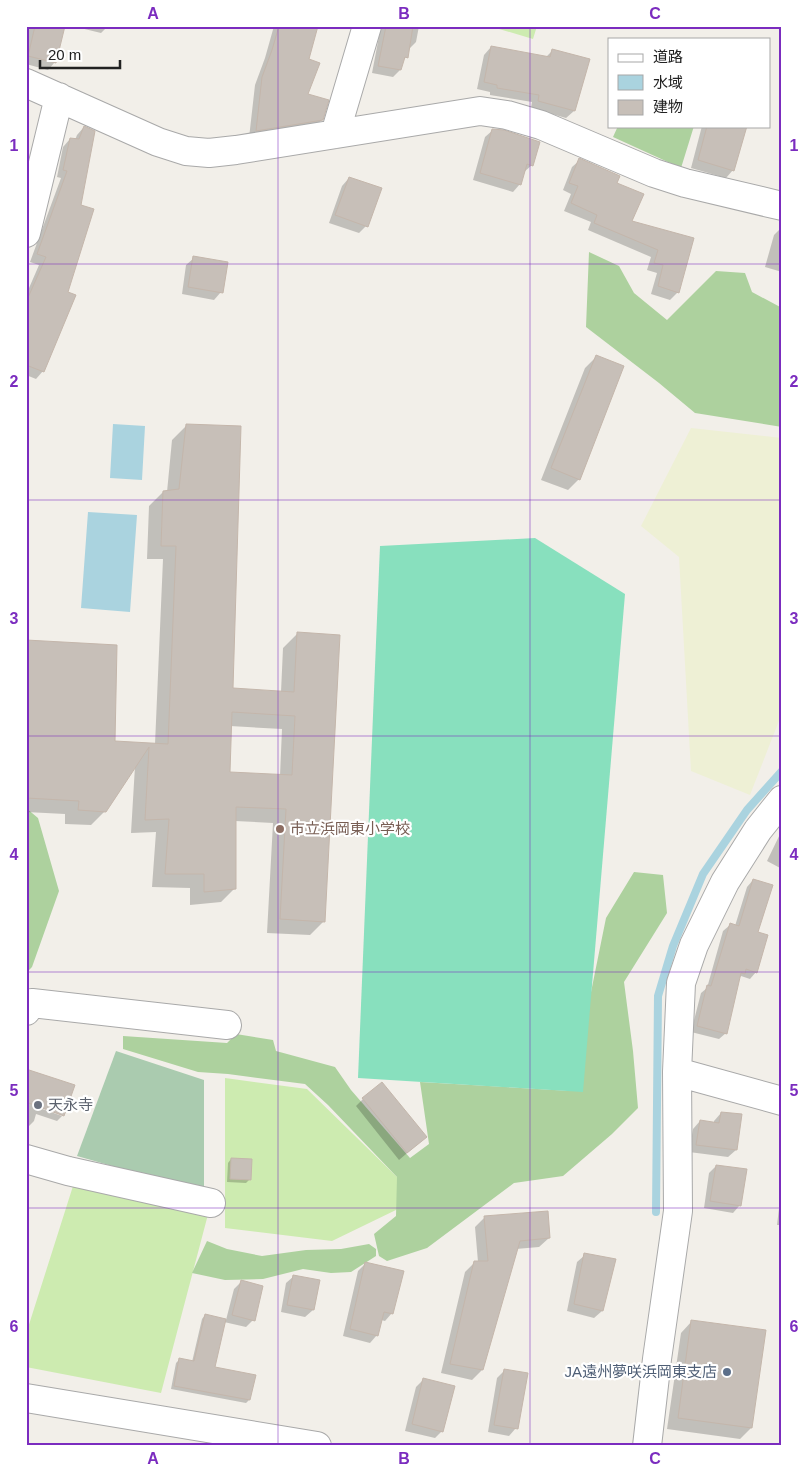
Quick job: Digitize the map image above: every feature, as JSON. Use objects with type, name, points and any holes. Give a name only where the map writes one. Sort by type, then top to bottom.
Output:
[{"type":"street","points":[[335,134],[367,26]]},
{"type":"street","points":[[26,83],[158,142],[186,151],[210,153],[480,111],[507,115],[541,125],[654,173],[685,183],[782,206]]},
{"type":"street","points":[[26,233],[59,97]]},
{"type":"street","points":[[647,1446],[656,1359],[678,1210],[677,1072],[682,983],[694,945],[725,882],[758,830],[782,800]]},
{"type":"street","points":[[26,1011],[32,1003],[227,1025]]},
{"type":"street","points":[[677,1072],[782,1101]]},
{"type":"street","points":[[26,1159],[68,1171],[211,1203]]},
{"type":"street","points":[[26,1398],[317,1446]]},
{"type":"green space","points":[[489,26],[537,26],[533,39]]},
{"type":"green space","points":[[617,128],[693,128],[681,168],[613,137]]},
{"type":"green space","points":[[589,252],[619,266],[634,293],[667,320],[716,271],[745,273],[752,292],[782,308],[782,427],[695,413],[586,327]]},
{"type":"green space","points":[[691,428],[782,438],[782,713],[750,795],[691,771],[679,557],[641,526]]},
{"type":"green space","points":[[535,538],[625,594],[583,1092],[358,1078],[380,546]]},
{"type":"green space","points":[[26,808],[38,818],[59,891],[32,967],[26,973]]},
{"type":"green space","points":[[634,872],[663,875],[667,913],[624,982],[638,1108],[612,1134],[563,1176],[514,1183],[427,1248],[387,1261],[379,1256],[374,1234],[396,1216],[397,1177],[328,1105],[305,1084],[198,1072],[123,1049],[123,1036],[227,1043],[236,1034],[273,1040],[276,1051],[335,1067],[351,1090],[410,1158],[429,1144],[420,1082],[571,1091],[606,918]]},
{"type":"green space","points":[[116,1051],[204,1080],[204,1192],[77,1156]]},
{"type":"green space","points":[[225,1078],[307,1089],[397,1177],[398,1209],[332,1241],[225,1228]]},
{"type":"green space","points":[[73,1186],[211,1203],[161,1393],[26,1367],[26,1334]]},
{"type":"green space","points":[[207,1241],[227,1249],[262,1256],[306,1250],[341,1249],[369,1244],[376,1249],[376,1256],[351,1272],[331,1273],[303,1269],[263,1279],[225,1280],[192,1273]]},
{"type":"water","points":[[113,424],[145,426],[142,480],[110,478]]},
{"type":"water","points":[[88,512],[137,515],[130,612],[81,608]]},
{"type":"building","points":[[35,26],[65,26],[56,63],[28,56]]},
{"type":"building","points":[[279,26],[318,26],[309,59],[320,63],[308,94],[329,100],[323,120],[256,131],[262,77]]},
{"type":"building","points":[[386,26],[413,26],[408,58],[405,57],[401,70],[378,66]]},
{"type":"building","points":[[491,46],[550,57],[552,49],[590,59],[575,111],[538,101],[539,95],[497,88],[497,85],[484,82]]},
{"type":"building","points":[[84,126],[95,131],[81,205],[94,209],[68,292],[76,295],[44,372],[26,365],[26,302],[46,257],[37,254],[67,171],[63,170],[70,138],[79,139]]},
{"type":"building","points":[[706,128],[746,128],[734,171],[698,160]]},
{"type":"building","points":[[492,129],[504,130],[540,142],[533,166],[527,164],[521,185],[480,173]]},
{"type":"building","points":[[579,158],[620,176],[617,183],[644,194],[632,221],[694,238],[679,293],[658,286],[663,265],[654,263],[658,250],[594,223],[597,215],[571,203],[578,186],[569,183]]},
{"type":"building","points":[[349,177],[382,188],[368,227],[335,215]]},
{"type":"building","points":[[193,256],[228,262],[223,293],[188,287]]},
{"type":"building","points":[[596,355],[624,366],[580,480],[551,468]]},
{"type":"building","points":[[186,424],[241,426],[233,688],[294,692],[297,632],[340,635],[325,922],[280,919],[286,809],[236,807],[236,889],[204,892],[204,874],[165,874],[169,819],[145,820],[149,747],[106,812],[78,810],[79,801],[26,798],[26,640],[117,645],[115,741],[168,744],[176,546],[161,546],[163,491],[179,489]],"holes":[[[232,712],[295,716],[292,775],[230,772]]]},
{"type":"building","points":[[753,879],[773,885],[758,932],[768,935],[757,973],[746,969],[745,974],[741,973],[727,1034],[697,1026],[707,985],[711,986],[730,923],[739,926]]},
{"type":"building","points":[[26,1069],[75,1085],[64,1116],[26,1102]]},
{"type":"building","points":[[382,1082],[427,1137],[407,1153],[362,1098]]},
{"type":"building","points":[[721,1112],[742,1114],[737,1150],[696,1145],[700,1120],[719,1123]]},
{"type":"building","points":[[231,1158],[252,1159],[251,1180],[230,1179]]},
{"type":"building","points":[[716,1165],[747,1169],[741,1206],[710,1201]]},
{"type":"building","points":[[548,1211],[550,1238],[520,1241],[483,1370],[450,1364],[474,1261],[488,1261],[484,1216]]},
{"type":"building","points":[[584,1253],[616,1259],[603,1311],[574,1304]]},
{"type":"building","points":[[365,1262],[404,1271],[393,1314],[384,1312],[378,1336],[350,1329]]},
{"type":"building","points":[[293,1275],[320,1280],[314,1310],[287,1305]]},
{"type":"building","points":[[241,1280],[263,1286],[255,1321],[232,1315]]},
{"type":"building","points":[[205,1314],[226,1319],[215,1367],[256,1375],[250,1400],[174,1386],[179,1358],[194,1361]]},
{"type":"building","points":[[691,1320],[766,1330],[752,1428],[678,1418]]},
{"type":"building","points":[[504,1369],[528,1373],[518,1429],[494,1425]]},
{"type":"building","points":[[423,1378],[455,1386],[443,1432],[412,1424]]},
{"type":"waterway","points":[[656,1212],[658,996],[673,946],[703,874],[747,810],[782,771]]},
{"type":"place","name":"市立浜岡東小学校","points":[[280,829]]},
{"type":"place","name":"天永寺","points":[[38,1105]]},
{"type":"place","name":"JA遠州夢咲浜岡東支店","points":[[727,1372]]}]
